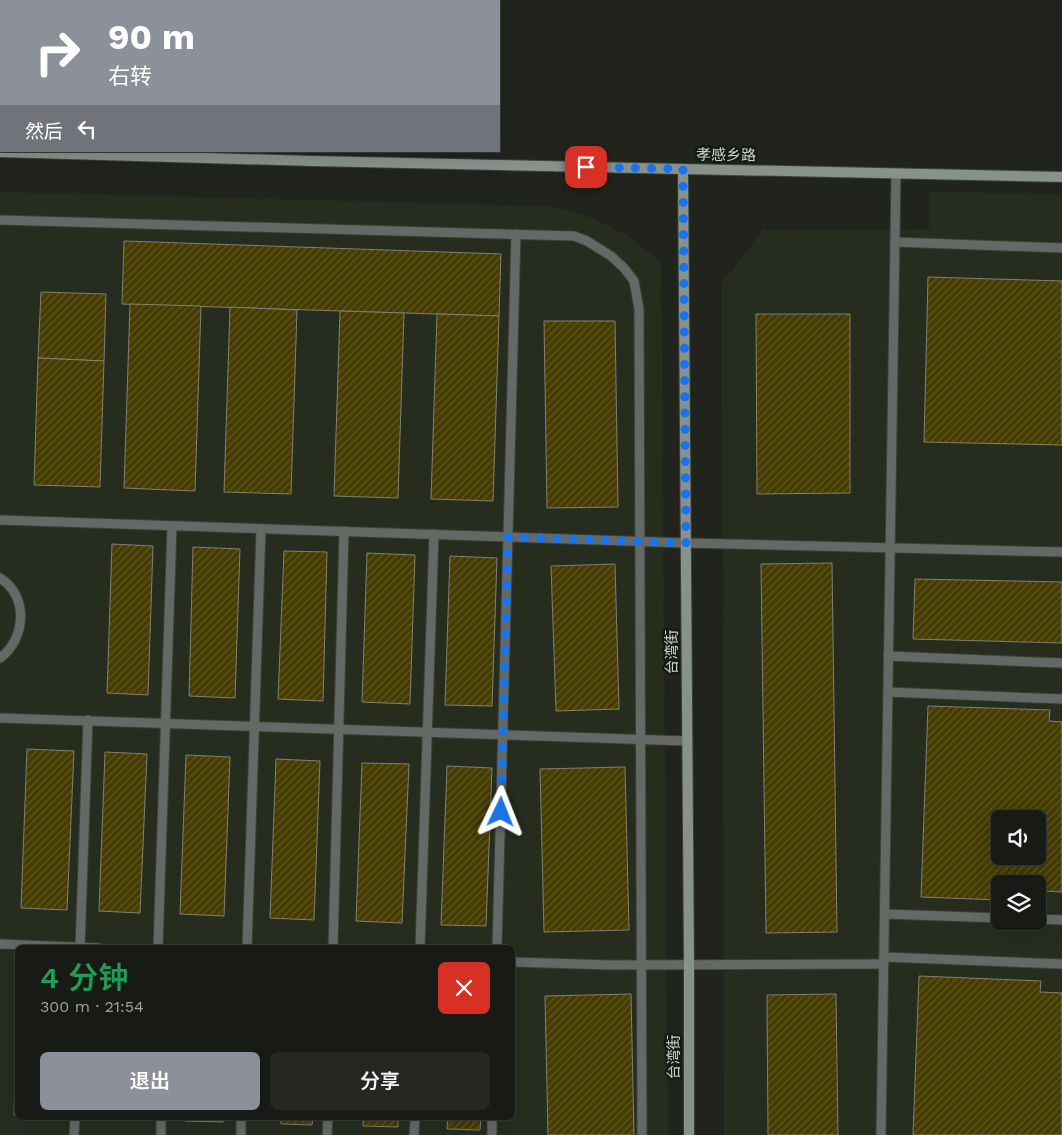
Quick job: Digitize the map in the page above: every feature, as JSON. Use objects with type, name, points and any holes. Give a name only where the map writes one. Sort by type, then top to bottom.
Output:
[{"type":"main road","name":"孝感乡路","points":[[0,152],[1062,177]]},
{"type":"main road","name":"台湾街","points":[[683,169],[689,1135]]},
{"type":"lane","points":[[881,1135],[896,174]]},
{"type":"lane","points":[[0,220],[574,236],[587,241],[611,256],[634,281],[639,309],[642,1135]]},
{"type":"lane","points":[[497,945],[516,234]]},
{"type":"lane","points":[[895,242],[1062,248]]},
{"type":"lane","points":[[0,520],[686,543],[1062,552]]},
{"type":"lane","points":[[158,945],[172,526]]},
{"type":"lane","points":[[247,945],[261,528]]},
{"type":"lane","points":[[332,945],[344,531]]},
{"type":"lane","points":[[420,945],[434,534]]},
{"type":"lane","points":[[0,578],[12,589],[18,600],[21,612],[21,624],[13,646],[0,658]]},
{"type":"lane","points":[[888,656],[1062,663]]},
{"type":"lane","points":[[888,692],[1062,699]]},
{"type":"lane","points":[[0,718],[687,740]]},
{"type":"lane","points":[[80,945],[88,720]]},
{"type":"lane","points":[[885,914],[991,918]]},
{"type":"lane","points":[[1046,919],[1062,920]]},
{"type":"lane","points":[[0,944],[27,945]]},
{"type":"lane","points":[[515,962],[642,965],[884,960],[1062,964]]},
{"type":"lane","points":[[74,1135],[75,1120]]},
{"type":"lane","points":[[160,1135],[161,1120]]},
{"type":"lane","points":[[241,1120],[241,1135]]},
{"type":"lane","points":[[327,1135],[328,1120]]},
{"type":"lane","points":[[414,1135],[415,1120]]},
{"type":"lane","points":[[492,1120],[492,1135]]},
{"type":"shaded area","points":[[929,191],[1062,195],[1062,1135],[724,1135],[722,283],[763,230],[929,229]]},
{"type":"shaded area","points":[[0,192],[544,206],[566,210],[610,226],[628,236],[661,261],[668,1135],[0,1135]]},
{"type":"building","points":[[124,241],[501,254],[499,316],[122,304]]},
{"type":"building","points":[[928,277],[1062,281],[1062,445],[924,442]]},
{"type":"building","points":[[41,292],[106,294],[104,361],[38,358]]},
{"type":"building","points":[[130,304],[201,306],[195,491],[124,488]]},
{"type":"building","points":[[230,307],[297,310],[291,494],[224,492]]},
{"type":"building","points":[[340,311],[404,313],[398,498],[334,496]]},
{"type":"building","points":[[437,314],[499,316],[493,501],[431,499]]},
{"type":"building","points":[[756,314],[850,314],[850,493],[757,494]]},
{"type":"building","points":[[544,321],[615,321],[618,507],[547,508]]},
{"type":"building","points":[[38,358],[104,361],[100,487],[34,485]]},
{"type":"building","points":[[112,544],[153,546],[148,695],[107,693]]},
{"type":"building","points":[[193,547],[240,549],[235,698],[189,696]]},
{"type":"building","points":[[284,551],[327,552],[323,701],[278,699]]},
{"type":"building","points":[[367,553],[415,555],[410,704],[362,702]]},
{"type":"building","points":[[450,556],[497,558],[492,706],[445,705]]},
{"type":"building","points":[[832,563],[837,932],[766,933],[761,564]]},
{"type":"building","points":[[615,564],[619,709],[556,711],[551,566]]},
{"type":"building","points":[[915,579],[1062,582],[1062,643],[913,639]]},
{"type":"building","points":[[928,706],[1050,710],[1049,721],[1062,722],[1062,892],[1046,891],[1046,875],[991,875],[991,900],[921,897]]},
{"type":"building","points":[[27,749],[74,751],[67,910],[21,908]]},
{"type":"building","points":[[105,752],[147,754],[140,913],[99,911]]},
{"type":"building","points":[[186,755],[230,757],[224,916],[180,914]]},
{"type":"building","points":[[276,759],[320,761],[314,920],[270,918]]},
{"type":"building","points":[[362,763],[409,764],[402,923],[356,921]]},
{"type":"building","points":[[447,766],[492,768],[486,926],[441,925]]},
{"type":"building","points":[[625,767],[629,930],[544,932],[540,769]]},
{"type":"building","points":[[919,976],[1041,981],[1040,992],[1062,993],[1062,1135],[913,1135]]},
{"type":"building","points":[[631,994],[634,1135],[548,1135],[545,996]]},
{"type":"building","points":[[836,994],[838,1135],[768,1135],[767,995]]},
{"type":"building","points":[[15,1083],[15,1115],[14,1115]]},
{"type":"building","points":[[223,1120],[223,1122],[185,1121]]},
{"type":"building","points":[[281,1120],[313,1120],[312,1125],[281,1124]]},
{"type":"building","points":[[363,1120],[398,1120],[398,1127],[363,1126]]},
{"type":"building","points":[[448,1120],[481,1120],[480,1130],[447,1129]]},
{"type":"route","points":[[501,812],[508,537],[686,543],[683,169],[586,167]]}]
